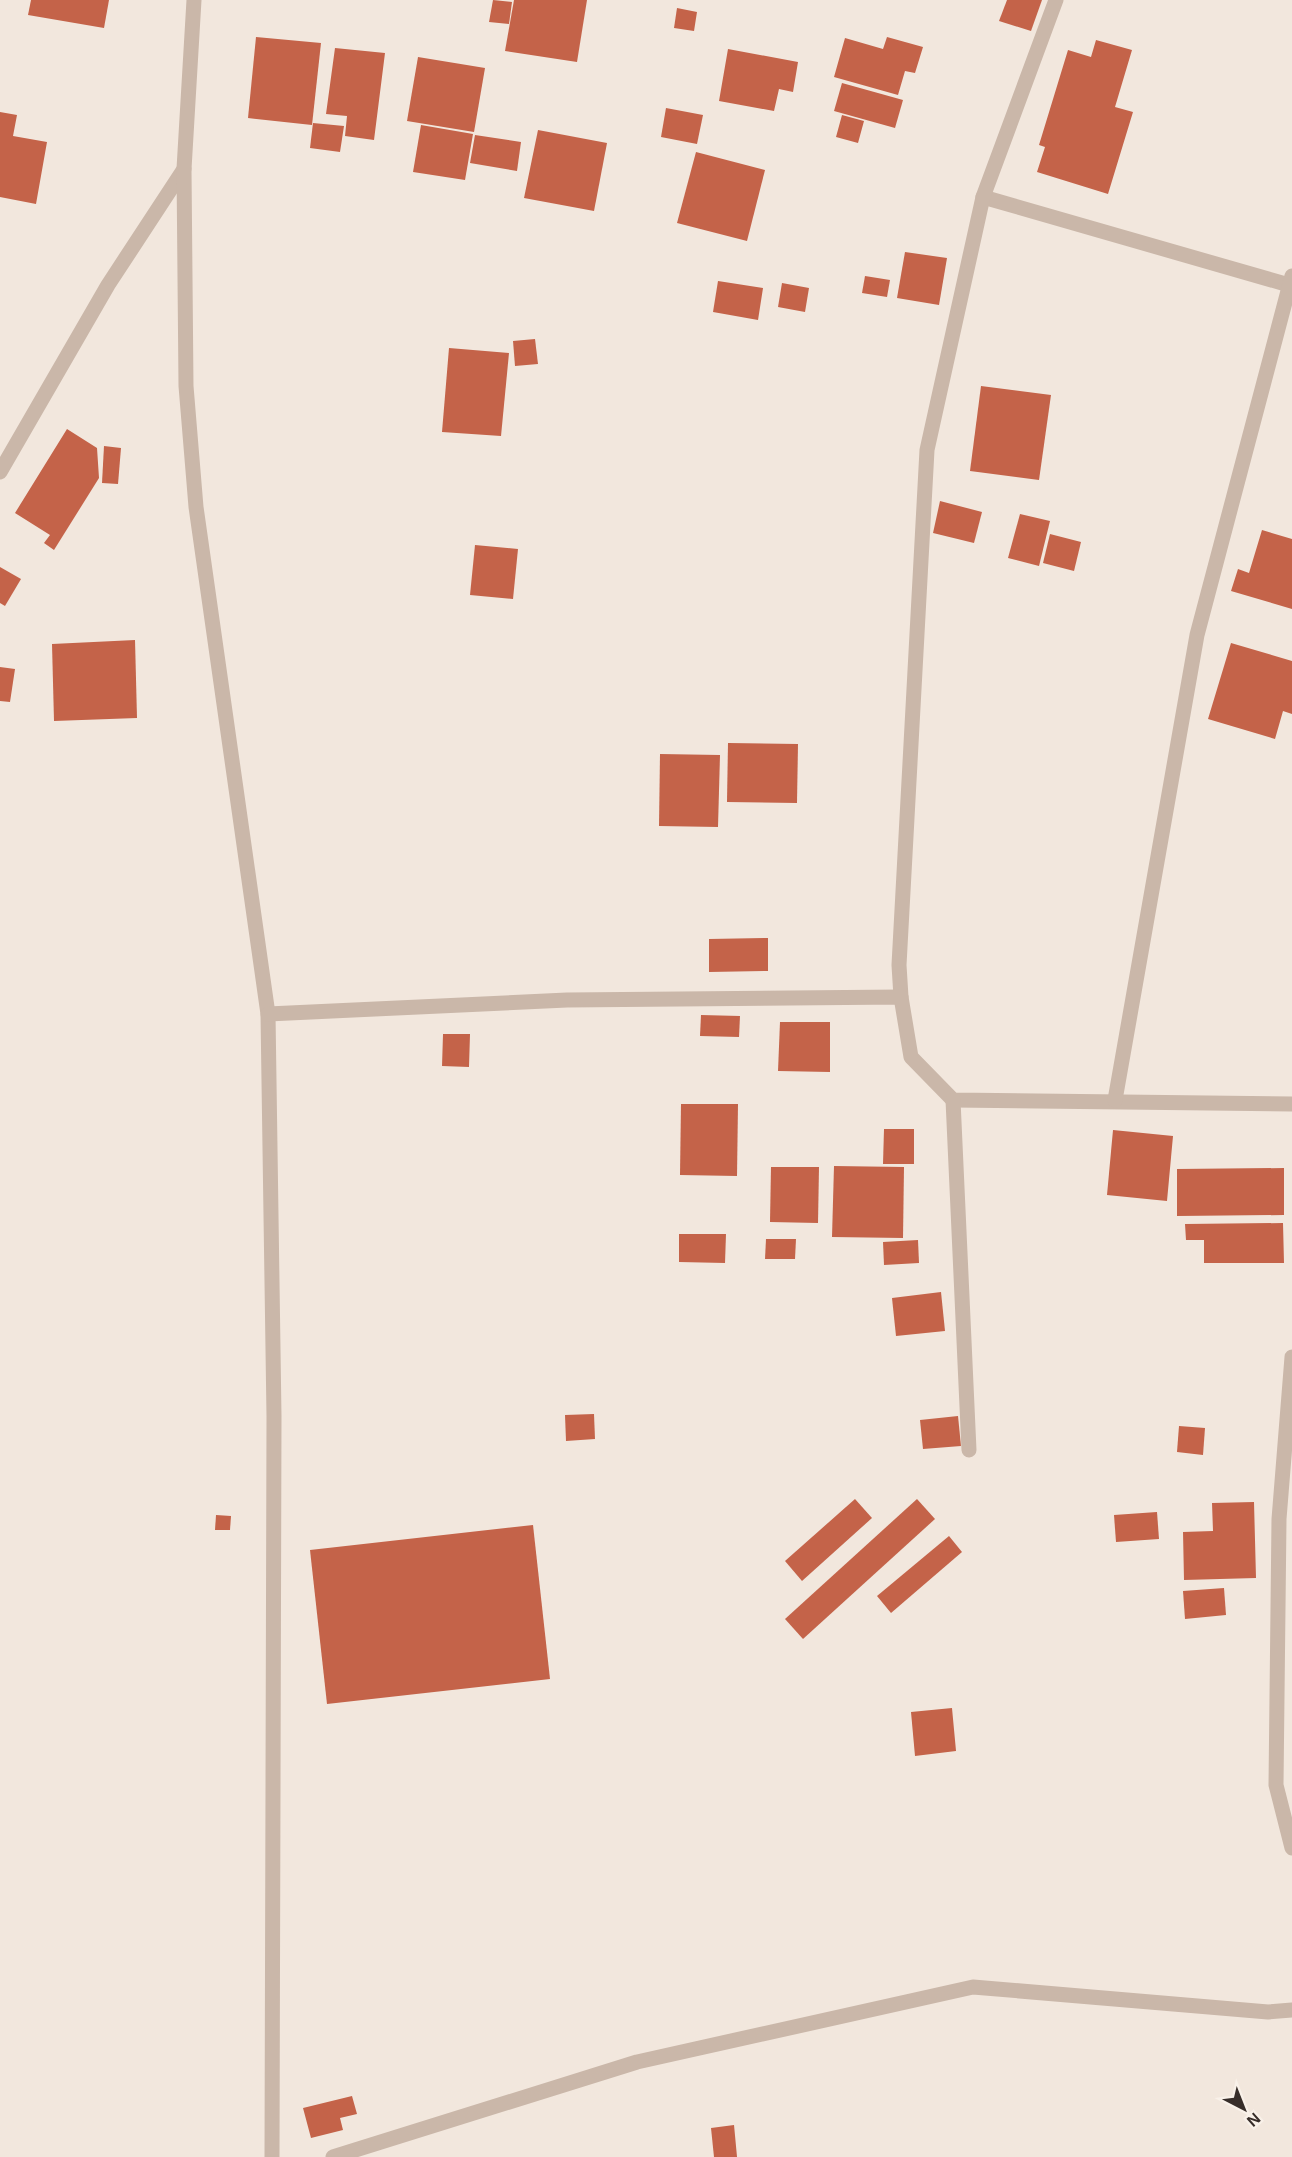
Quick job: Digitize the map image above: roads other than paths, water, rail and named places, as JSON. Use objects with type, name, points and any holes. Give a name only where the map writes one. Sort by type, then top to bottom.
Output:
[{"type":"street","points":[[194,0],[184,170],[186,386],[196,507],[268,1014],[274,1439],[272,2157]]},
{"type":"street","points":[[969,1450],[953,1100],[911,1057],[901,997],[899,965],[927,450],[983,197],[1056,0]]},
{"type":"street","points":[[0,472],[108,285],[184,170]]},
{"type":"street","points":[[983,197],[1290,280],[1197,635],[1115,1100]]},
{"type":"street","points":[[268,1014],[567,1000],[901,997]]},
{"type":"street","points":[[953,1100],[1115,1100],[1292,1104]]},
{"type":"street","points":[[1292,1357],[1279,1519],[1276,1785],[1292,1848]]},
{"type":"street","points":[[333,2157],[637,2061],[973,1987],[1268,2012],[1292,2010]]}]
